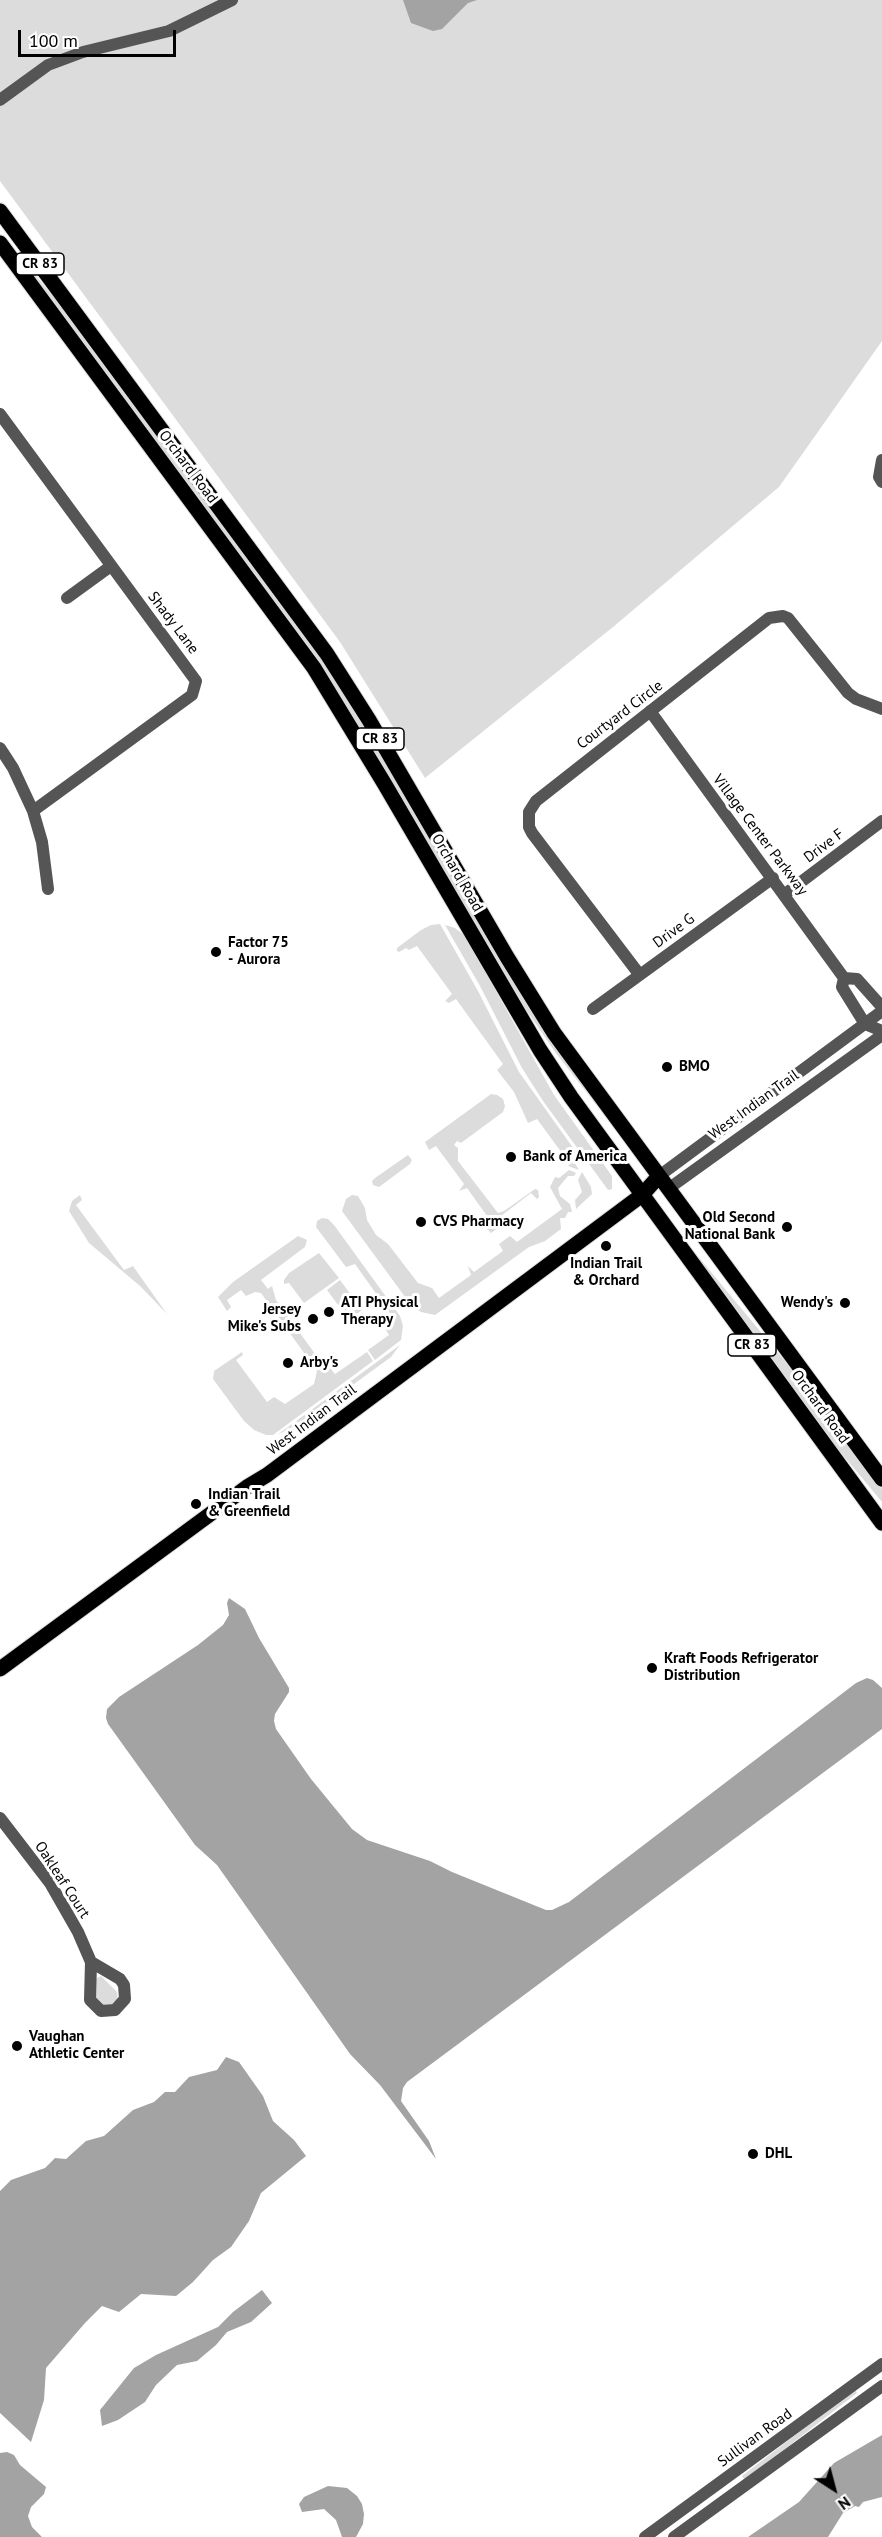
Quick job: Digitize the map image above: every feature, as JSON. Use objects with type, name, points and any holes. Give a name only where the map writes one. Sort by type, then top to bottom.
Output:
[{"type":"main road","name":"Orchard Road","points":[[0,211],[327,654],[369,720],[554,1033],[882,1479]]},
{"type":"main road","name":"Orchard Road","points":[[0,243],[314,668],[367,754],[540,1050],[571,1097],[882,1523]]},
{"type":"main road","name":"West Indian Trail","points":[[0,1669],[247,1487],[267,1475],[642,1195],[658,1176]]},
{"type":"main road","name":"West Indian Trail","points":[[642,1195],[668,1189]]},
{"type":"street","points":[[0,100],[48,65],[83,52],[169,31],[232,0]]},
{"type":"street","name":"Shady Lane","points":[[0,414],[193,674],[196,687],[192,695],[181,704],[33,811]]},
{"type":"street","points":[[882,460],[879,477],[882,483]]},
{"type":"street","points":[[67,597],[111,566]]},
{"type":"street","name":"Courtyard Circle","points":[[639,974],[532,833],[528,819],[529,812],[536,801],[764,621],[783,616],[789,618],[848,693],[882,710]]},
{"type":"street","name":"Village Center Parkway","points":[[650,711],[844,978],[842,987],[865,1024]]},
{"type":"street","points":[[0,748],[13,768],[33,811],[42,842],[48,889]]},
{"type":"street","name":"Drive F","points":[[785,894],[882,821]]},
{"type":"street","name":"Drive G","points":[[593,1009],[773,878]]},
{"type":"street","name":"Village Center Parkway","points":[[844,978],[857,979],[882,1007]]},
{"type":"street","name":"West Indian Trail","points":[[658,1176],[882,1011]]},
{"type":"street","points":[[865,1024],[882,1033]]},
{"type":"street","name":"West Indian Trail","points":[[668,1189],[882,1033]]},
{"type":"street","name":"Oakleaf Court","points":[[0,1818],[50,1883],[78,1932],[91,1962]]},
{"type":"street","name":"Sullivan Road","points":[[645,2537],[882,2364]]},
{"type":"street","points":[[674,2537],[882,2386]]},
{"type":"shaded area","points":[[0,0],[882,0],[882,341],[779,487],[613,627],[425,778],[340,642],[0,181]]},
{"type":"shaded area","points":[[403,0],[477,0],[468,3],[442,29],[433,31],[411,23]]},
{"type":"shaded area","points":[[15,250],[80,330],[312,644],[620,1135],[555,1052],[508,983],[359,729]]},
{"type":"shaded area","points":[[440,924],[478,991],[519,1072],[576,1152],[571,1157],[579,1170],[568,1166],[570,1164],[537,1119],[528,1123],[514,1092],[497,1070],[503,1064],[456,999],[449,1003],[445,1001],[452,994],[417,946],[409,950],[406,948],[397,951],[397,948],[421,930]]},
{"type":"shaded area","points":[[445,925],[455,928],[465,936],[554,1095],[612,1176],[612,1189],[608,1190],[543,1101],[522,1068],[480,986]]},
{"type":"shaded area","points":[[491,1094],[503,1099],[505,1106],[503,1112],[461,1143],[457,1141],[454,1145],[458,1148],[458,1161],[498,1213],[535,1189],[538,1190],[539,1197],[537,1199],[531,1193],[501,1216],[505,1223],[491,1233],[486,1228],[492,1223],[467,1188],[459,1191],[464,1184],[436,1146],[429,1150],[425,1142]]},
{"type":"shaded area","points":[[408,1155],[412,1160],[410,1164],[379,1187],[373,1185],[372,1181],[375,1178]]},
{"type":"shaded area","points":[[569,1170],[576,1173],[574,1176],[568,1176],[558,1188],[560,1196],[570,1204],[572,1212],[568,1212],[565,1218],[560,1218],[561,1229],[545,1241],[529,1247],[435,1315],[421,1312],[411,1305],[342,1211],[346,1199],[352,1195],[358,1196],[365,1208],[367,1220],[376,1235],[388,1244],[418,1283],[432,1288],[439,1298],[471,1275],[468,1266],[474,1272],[503,1251],[499,1244],[510,1236],[517,1242],[562,1209],[550,1187],[555,1177],[559,1178]]},
{"type":"shaded area","points":[[582,1172],[591,1187],[592,1194],[576,1209],[575,1200],[582,1192],[578,1180]]},
{"type":"shaded area","points":[[80,1195],[82,1200],[76,1205],[124,1270],[133,1266],[167,1314],[140,1286],[89,1243],[69,1211],[72,1201]]},
{"type":"shaded area","points":[[322,1218],[328,1219],[334,1225],[400,1316],[403,1326],[401,1340],[375,1360],[368,1350],[389,1335],[383,1325],[392,1316],[355,1264],[346,1267],[316,1227],[317,1221]]},
{"type":"shaded area","points":[[298,1236],[307,1240],[305,1247],[261,1280],[268,1289],[272,1286],[276,1300],[326,1369],[330,1368],[335,1374],[367,1352],[373,1361],[273,1435],[266,1435],[254,1430],[244,1421],[213,1379],[214,1371],[242,1352],[243,1355],[236,1360],[267,1402],[274,1397],[285,1404],[314,1384],[317,1371],[261,1293],[255,1292],[246,1296],[241,1290],[227,1300],[231,1307],[227,1311],[218,1297],[233,1282]]},
{"type":"shaded area","points":[[687,1243],[813,1395],[882,1489],[882,1502],[817,1424]]},
{"type":"shaded area","points":[[319,1253],[339,1278],[304,1303],[289,1283],[284,1284],[284,1280],[289,1273]]},
{"type":"shaded area","points":[[340,1280],[362,1310],[349,1320],[327,1290]]},
{"type":"shaded area","points":[[400,1345],[391,1357],[302,1422],[277,1435]]},
{"type":"shaded area","points":[[229,1598],[245,1609],[259,1638],[289,1688],[289,1692],[275,1714],[276,1729],[311,1779],[352,1829],[367,1840],[430,1861],[546,1910],[552,1910],[569,1902],[856,1683],[867,1678],[882,1688],[882,1729],[407,2082],[403,2088],[401,2101],[429,2141],[436,2159],[380,2085],[350,2054],[217,1865],[195,1845],[108,1724],[107,1709],[119,1697],[198,1645],[223,1625],[229,1615],[227,1603]]},
{"type":"shaded area","points":[[101,1976],[117,1992],[118,1999],[113,2005],[104,2008],[96,1998],[95,1979]]},
{"type":"shaded area","points":[[226,2057],[239,2062],[263,2096],[273,2121],[294,2140],[306,2156],[261,2193],[249,2221],[231,2247],[213,2260],[193,2282],[176,2296],[141,2294],[119,2312],[102,2306],[85,2323],[46,2368],[44,2400],[31,2442],[0,2413],[0,2191],[11,2180],[45,2168],[55,2158],[66,2159],[86,2141],[104,2136],[133,2110],[154,2102],[165,2092],[175,2092],[189,2077],[217,2070]]},
{"type":"shaded area","points":[[262,2290],[272,2303],[251,2322],[227,2332],[197,2361],[177,2365],[156,2385],[145,2402],[118,2420],[102,2426],[100,2410],[134,2368],[156,2355],[218,2327],[233,2312]]},
{"type":"shaded area","points":[[855,2389],[857,2393],[745,2480],[742,2476]]},
{"type":"shaded area","points":[[882,2435],[882,2497],[863,2502],[859,2507],[855,2506],[843,2513],[828,2537],[748,2537],[799,2502],[834,2463]]},
{"type":"shaded area","points":[[7,2452],[14,2455],[20,2465],[46,2487],[44,2494],[31,2507],[28,2516],[32,2527],[42,2537],[0,2537],[0,2453]]},
{"type":"shaded area","points":[[328,2486],[347,2488],[357,2496],[362,2504],[363,2524],[356,2537],[342,2537],[336,2520],[324,2509],[302,2512],[299,2504],[304,2497]]},
{"type":"place","name":"Factor 75 - Aurora","points":[[216,952]]},
{"type":"place","name":"BMO","points":[[667,1067]]},
{"type":"place","name":"Bank of America","points":[[511,1157]]},
{"type":"place","name":"CVS Pharmacy","points":[[421,1222]]},
{"type":"place","name":"Old Second National Bank","points":[[787,1227]]},
{"type":"place","name":"Indian Trail & Orchard","points":[[606,1246]]},
{"type":"place","name":"Wendy's","points":[[845,1303]]},
{"type":"place","name":"ATI Physical Therapy","points":[[329,1312]]},
{"type":"place","name":"Jersey Mike's Subs","points":[[313,1319]]},
{"type":"place","name":"Arby's","points":[[288,1363]]},
{"type":"place","name":"Indian Trail & Greenfield","points":[[196,1504]]},
{"type":"place","name":"Kraft Foods Refrigerator Distribution","points":[[652,1668]]},
{"type":"place","name":"Vaughan Athletic Center","points":[[17,2046]]},
{"type":"place","name":"DHL","points":[[753,2154]]}]
